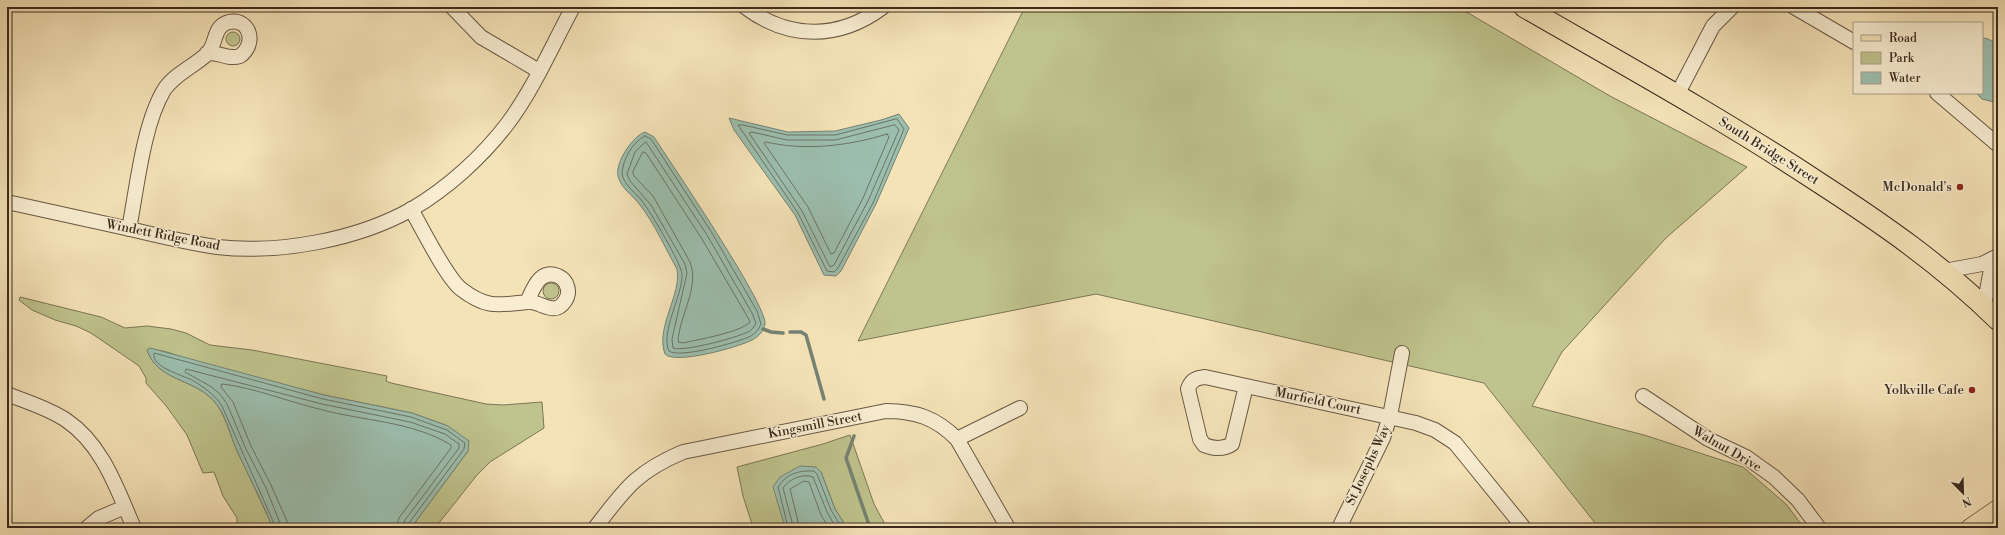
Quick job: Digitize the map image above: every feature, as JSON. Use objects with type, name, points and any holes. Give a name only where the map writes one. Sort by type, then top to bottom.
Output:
[{"type":"highway","name":"South Bridge Street","points":[[1524,7],[1754,141],[1857,206],[1914,247],[1944,271],[1998,320]]},
{"type":"main road","points":[[1969,528],[1998,508]]},
{"type":"street","points":[[452,7],[481,37],[539,71]]},
{"type":"street","name":"Windett Ridge Road","points":[[7,202],[218,247],[248,249],[315,242],[344,236],[376,225],[411,209],[438,191],[485,149],[508,123],[524,99],[573,7]]},
{"type":"street","points":[[745,7],[758,17],[776,25],[794,31],[817,32],[837,30],[855,24],[871,16],[883,7]]},
{"type":"street","points":[[1677,96],[1713,26],[1732,7]]},
{"type":"street","points":[[1794,7],[1853,41]]},
{"type":"street","points":[[129,229],[150,124],[165,89],[194,62],[207,53]]},
{"type":"street","points":[[1938,94],[1998,145]]},
{"type":"street","points":[[411,209],[451,278],[459,288],[482,302],[495,305],[508,305],[527,302]]},
{"type":"street","points":[[1944,271],[1976,266],[1996,258]]},
{"type":"street","points":[[1984,306],[1996,258]]},
{"type":"street","name":"St Josephs Way","points":[[1339,528],[1383,438],[1390,416],[1402,353]]},
{"type":"street","name":"Murfield Court","points":[[1246,386],[1235,437],[1232,444],[1219,449],[1204,445],[1200,439],[1188,389],[1190,383],[1197,378],[1205,377],[1390,416],[1435,430],[1455,443],[1524,528]]},
{"type":"street","points":[[7,394],[47,410],[66,420],[82,433],[96,449],[134,528]]},
{"type":"street","name":"Walnut Drive","points":[[1643,396],[1708,439],[1746,457],[1772,476],[1798,500],[1819,528]]},
{"type":"street","points":[[957,439],[1020,408]]},
{"type":"street","name":"Kingsmill Street","points":[[596,528],[622,492],[641,474],[659,462],[683,452],[886,411],[908,411],[930,419],[948,430],[957,439],[1008,528]]},
{"type":"street","points":[[87,528],[99,518],[125,507]]},
{"type":"green space","points":[[1025,7],[1458,7],[1610,96],[1747,167],[1666,238],[1562,352],[1532,406],[1644,435],[1743,467],[1786,504],[1804,528],[1599,528],[1484,383],[1096,294],[858,341]]},
{"type":"green space","points":[[230,32],[236,32],[240,36],[240,42],[236,46],[230,46],[226,42],[226,36]]},
{"type":"green space","points":[[551,283],[558,288],[559,291],[554,298],[551,299],[544,294],[543,291],[548,284]]},
{"type":"green space","points":[[20,297],[101,317],[125,328],[147,326],[171,329],[186,333],[210,345],[252,350],[387,376],[386,381],[391,383],[486,404],[503,405],[542,402],[544,428],[490,462],[477,475],[435,528],[411,528],[468,451],[448,426],[412,413],[324,395],[184,359],[166,352],[147,350],[152,360],[159,368],[167,374],[205,393],[213,400],[221,412],[238,453],[273,528],[237,528],[237,518],[223,496],[214,472],[203,473],[187,435],[167,407],[146,383],[146,378],[139,366],[91,333],[32,310],[19,300]]},
{"type":"green space","points":[[850,435],[874,504],[887,528],[847,528],[835,509],[821,472],[816,467],[782,528],[747,528],[752,524],[743,496],[737,467],[823,444]]},
{"type":"water","points":[[1983,38],[1992,41],[1998,48],[1998,103],[1982,99],[1977,94],[1983,94]]},
{"type":"water","points":[[899,114],[909,128],[876,204],[841,271],[836,276],[824,275],[795,215],[734,130],[729,118],[788,132],[835,131]]},
{"type":"water","points":[[645,132],[654,137],[716,232],[751,290],[761,311],[765,324],[760,334],[752,340],[734,347],[707,354],[671,357],[665,354],[663,333],[676,289],[678,279],[677,269],[660,236],[645,212],[622,185],[618,176],[619,164],[626,150],[640,134]]},
{"type":"water","points":[[150,348],[324,395],[412,413],[448,426],[469,441],[468,451],[411,528],[273,528],[238,453],[225,418],[217,405],[205,393],[167,374],[159,368],[152,360],[147,350]]},
{"type":"water","points":[[800,466],[816,467],[821,472],[835,509],[847,528],[782,528],[784,524],[773,487],[780,477]]},
{"type":"waterway","points":[[763,329],[771,332],[783,333]]},
{"type":"waterway","points":[[790,332],[801,332],[806,335],[824,399]]},
{"type":"waterway","points":[[854,436],[846,458],[870,528]]},
{"type":"place","name":"McDonald's","points":[[1960,187]]},
{"type":"place","name":"Yolkville Cafe","points":[[1972,390]]}]
